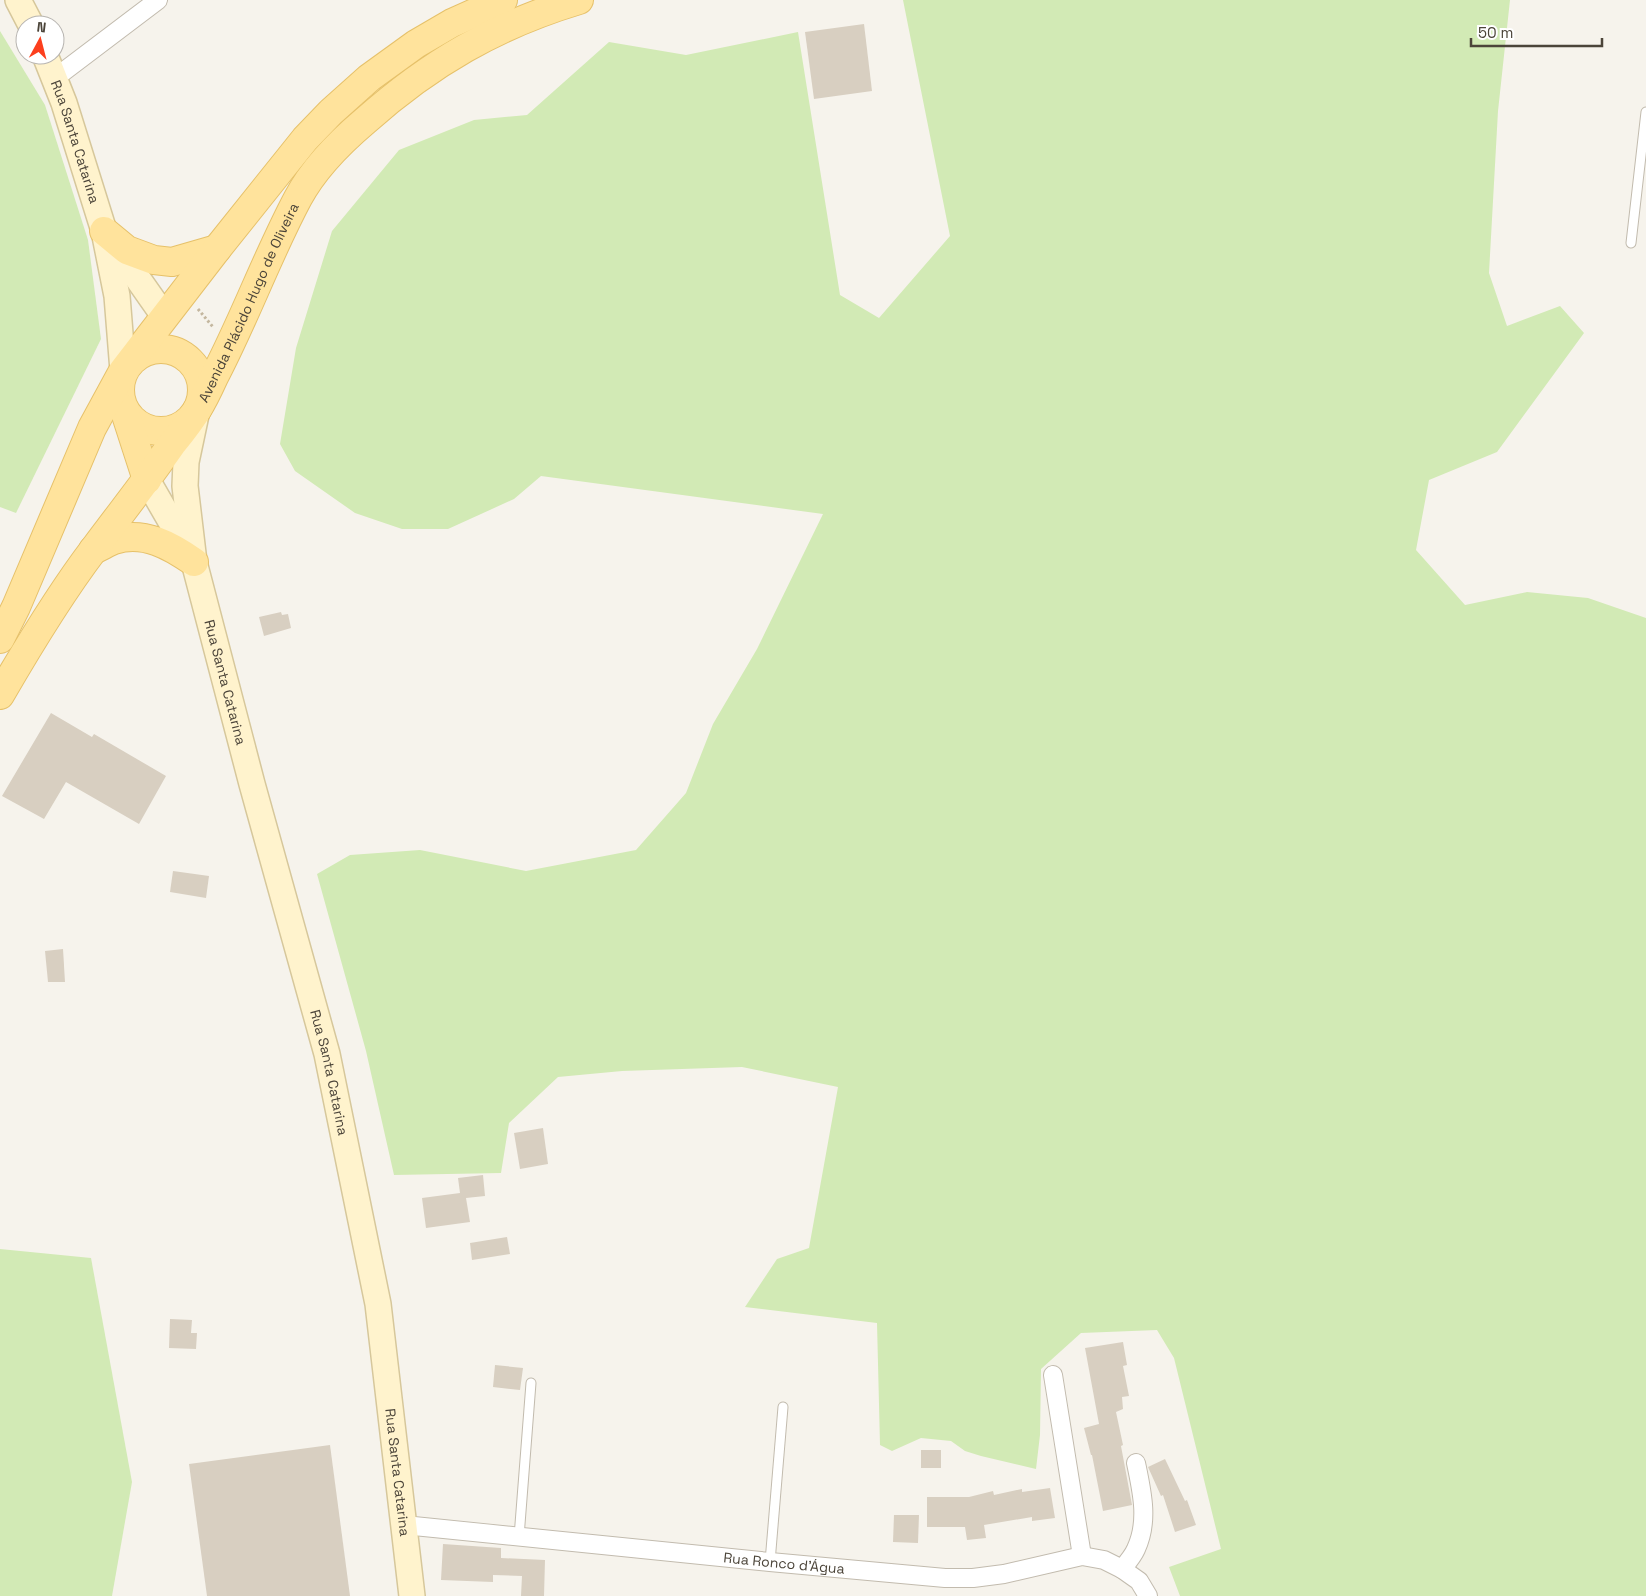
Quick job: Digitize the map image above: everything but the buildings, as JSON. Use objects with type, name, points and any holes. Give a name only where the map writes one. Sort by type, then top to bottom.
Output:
[{"type":"main road","points":[[0,639],[16,607],[92,428],[123,371],[217,248],[305,139],[331,112],[369,78],[416,44],[452,23],[503,0]]},
{"type":"main road","name":"Avenida Plácido Hugo de Oliveira","points":[[0,695],[27,649],[93,550],[197,410],[230,347],[280,232],[300,195],[322,163],[349,134],[388,100],[427,71],[454,54],[511,24],[579,0]]},
{"type":"main road","points":[[104,231],[127,250],[154,260],[172,262],[217,248]]},
{"type":"main road","name":"Rua Santa Catarina","points":[[164,316],[195,366]]},
{"type":"main road","points":[[163,348],[176,351],[195,366],[200,376],[202,388],[197,410],[189,420],[179,427],[167,430],[154,430],[142,426],[132,419],[124,409],[120,397],[123,371],[139,354],[163,348]]},
{"type":"main road","name":"Rua Santa Catarina","points":[[124,409],[146,480]]},
{"type":"main road","points":[[93,550],[115,540],[132,537],[160,541],[194,562]]},
{"type":"street","points":[[18,0],[26,15]]},
{"type":"street","points":[[55,78],[158,0]]},
{"type":"street","name":"Rua Santa Catarina","points":[[49,65],[104,231],[117,296],[123,371]]},
{"type":"street","name":"Rua Santa Catarina","points":[[104,231],[164,316]]},
{"type":"street","name":"Rua Santa Catarina","points":[[197,410],[186,462],[185,486],[194,562],[252,784],[327,1054],[378,1304],[412,1596]]},
{"type":"street","name":"Rua Santa Catarina","points":[[146,480],[194,562]]},
{"type":"street","points":[[1053,1375],[1082,1556]]},
{"type":"street","points":[[1122,1569],[1136,1550],[1143,1527],[1144,1507],[1136,1463]]},
{"type":"street","name":"Rua Ronco d’Água","points":[[404,1525],[946,1578],[973,1578],[1004,1574],[1082,1556],[1104,1560],[1122,1569],[1139,1581],[1148,1596]]},
{"type":"lane","points":[[1631,243],[1646,112]]},
{"type":"lane","points":[[519,1537],[531,1382]]},
{"type":"lane","points":[[770,1562],[783,1407]]},
{"type":"green space","points":[[903,0],[1510,0],[1498,111],[1489,273],[1507,326],[1560,306],[1584,333],[1497,452],[1429,480],[1416,550],[1465,605],[1527,592],[1588,598],[1646,618],[1646,1596],[1180,1596],[1169,1567],[1221,1549],[1174,1358],[1157,1330],[1081,1333],[1041,1369],[1040,1435],[1036,1469],[965,1451],[951,1441],[921,1438],[892,1451],[880,1445],[877,1323],[745,1307],[777,1259],[809,1248],[838,1087],[742,1067],[622,1071],[558,1077],[509,1123],[501,1173],[394,1175],[366,1051],[317,874],[350,855],[420,850],[526,871],[636,850],[686,793],[713,724],[757,649],[823,514],[541,476],[514,499],[448,529],[402,529],[355,513],[295,471],[280,444],[296,348],[332,231],[399,150],[474,120],[527,115],[609,42],[686,55],[798,32],[840,295],[879,318],[950,236]]},
{"type":"green space","points":[[0,31],[15,56],[15,65],[21,65],[45,105],[88,240],[101,339],[16,513],[0,507]]},
{"type":"green space","points":[[0,1249],[91,1258],[132,1482],[112,1596],[0,1596]]}]
